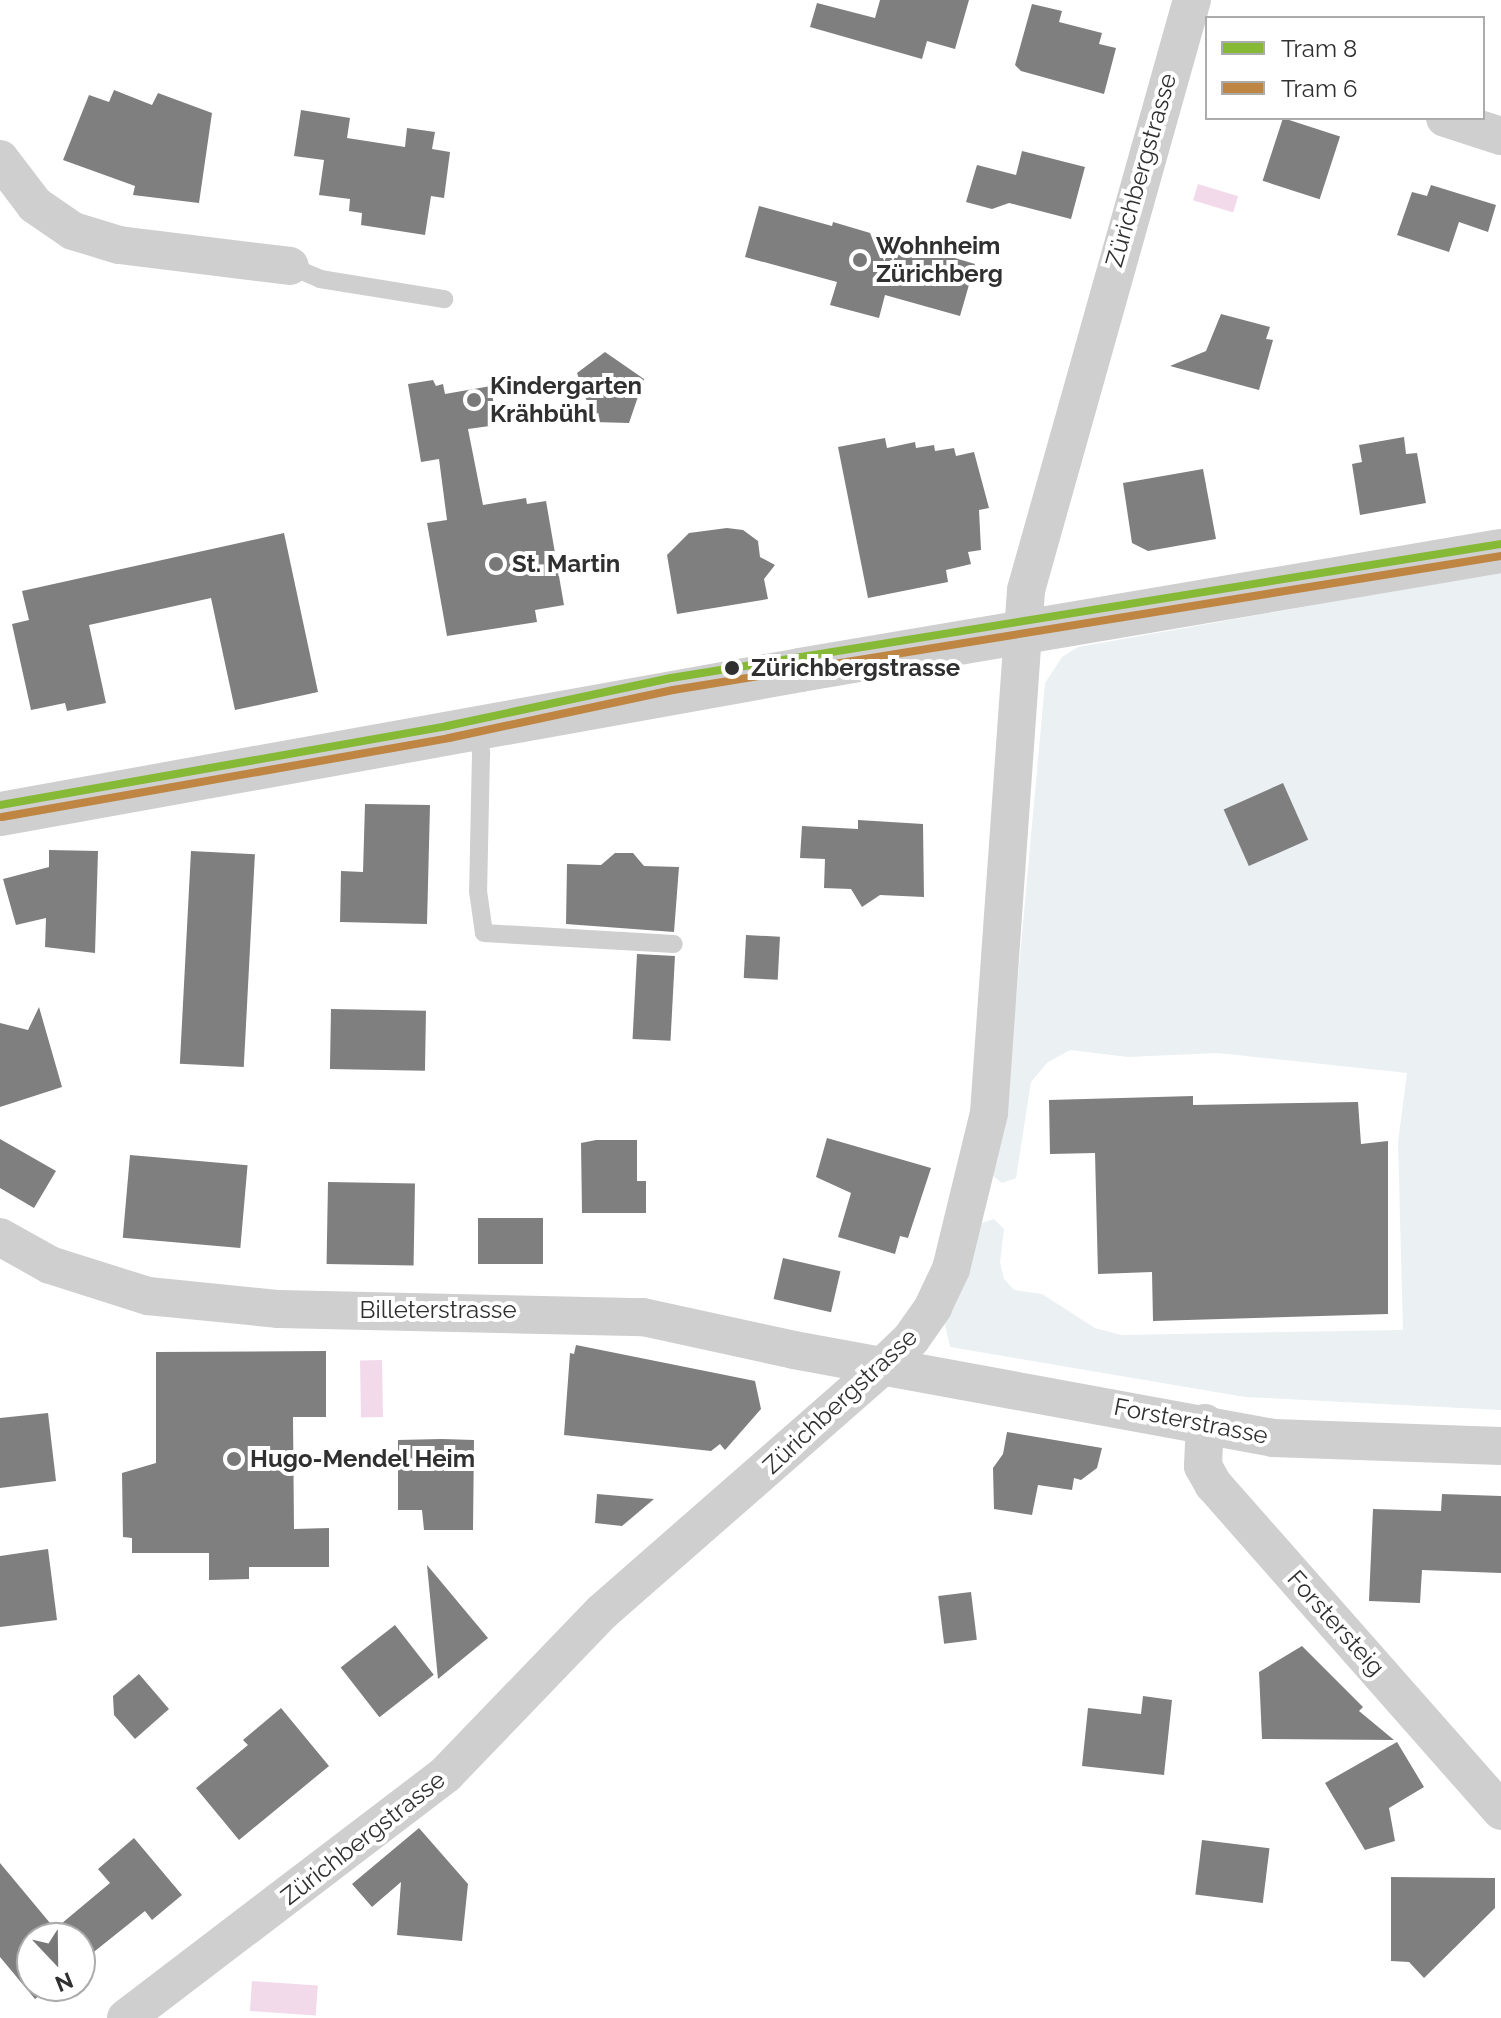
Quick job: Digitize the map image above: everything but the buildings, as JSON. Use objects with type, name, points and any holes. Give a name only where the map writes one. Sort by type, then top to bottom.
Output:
[{"type":"street","name":"Zürichbergstrasse","points":[[126,2018],[446,1774],[602,1612],[883,1366],[925,1320],[951,1269],[989,1113],[1030,575],[1193,25]]},
{"type":"street","points":[[1451,120],[1501,136]]},
{"type":"street","points":[[0,159],[35,205],[73,231],[119,245],[290,266]]},
{"type":"street","points":[[0,814],[1025,631],[1501,551]]},
{"type":"street","name":"Billeterstrasse","points":[[0,1237],[50,1265],[148,1296],[279,1309],[643,1317],[883,1366]]},
{"type":"street","name":"Forsterstrasse","points":[[883,1366],[1205,1423],[1273,1438],[1501,1446]]},
{"type":"street","name":"Forstersteig","points":[[1205,1423],[1203,1466],[1213,1484],[1501,1811]]},
{"type":"lane","points":[[290,266],[320,279],[444,299]]},
{"type":"lane","points":[[476,729],[481,753],[478,891],[484,933],[674,944]]},
{"type":"shaded area","points":[[1198,184],[1238,196],[1233,213],[1193,200]]},
{"type":"shaded area","points":[[1501,572],[1501,1410],[1245,1397],[950,1347],[943,1316],[979,1224],[994,1219],[1004,1229],[1000,1262],[1004,1279],[1014,1290],[1042,1294],[1095,1328],[1121,1335],[1403,1330],[1398,1142],[1407,1073],[1217,1053],[1128,1057],[1070,1050],[1048,1062],[1031,1082],[1016,1178],[1002,1183],[993,1176],[1016,1000],[1045,683],[1062,657],[1078,647]]},
{"type":"shaded area","points":[[360,1360],[382,1360],[383,1417],[361,1417]]},
{"type":"shaded area","points":[[252,1981],[318,1986],[316,2016],[250,2011]]},
{"type":"tram line","name":"8","points":[[0,805],[447,726],[671,678],[1501,544]]},
{"type":"tram line","name":"6","points":[[2,817],[449,738],[673,690],[1501,556]]},
{"type":"place","name":"Wohnheim Zürichberg","points":[[860,260]]},
{"type":"place","name":"Kindergarten Krähbühl","points":[[474,400]]},
{"type":"place","name":"St. Martin","points":[[496,564]]},
{"type":"place","name":"Zürichbergstrasse","points":[[732,668]]},
{"type":"place","name":"Hugo-Mendel Heim","points":[[234,1459]]}]
